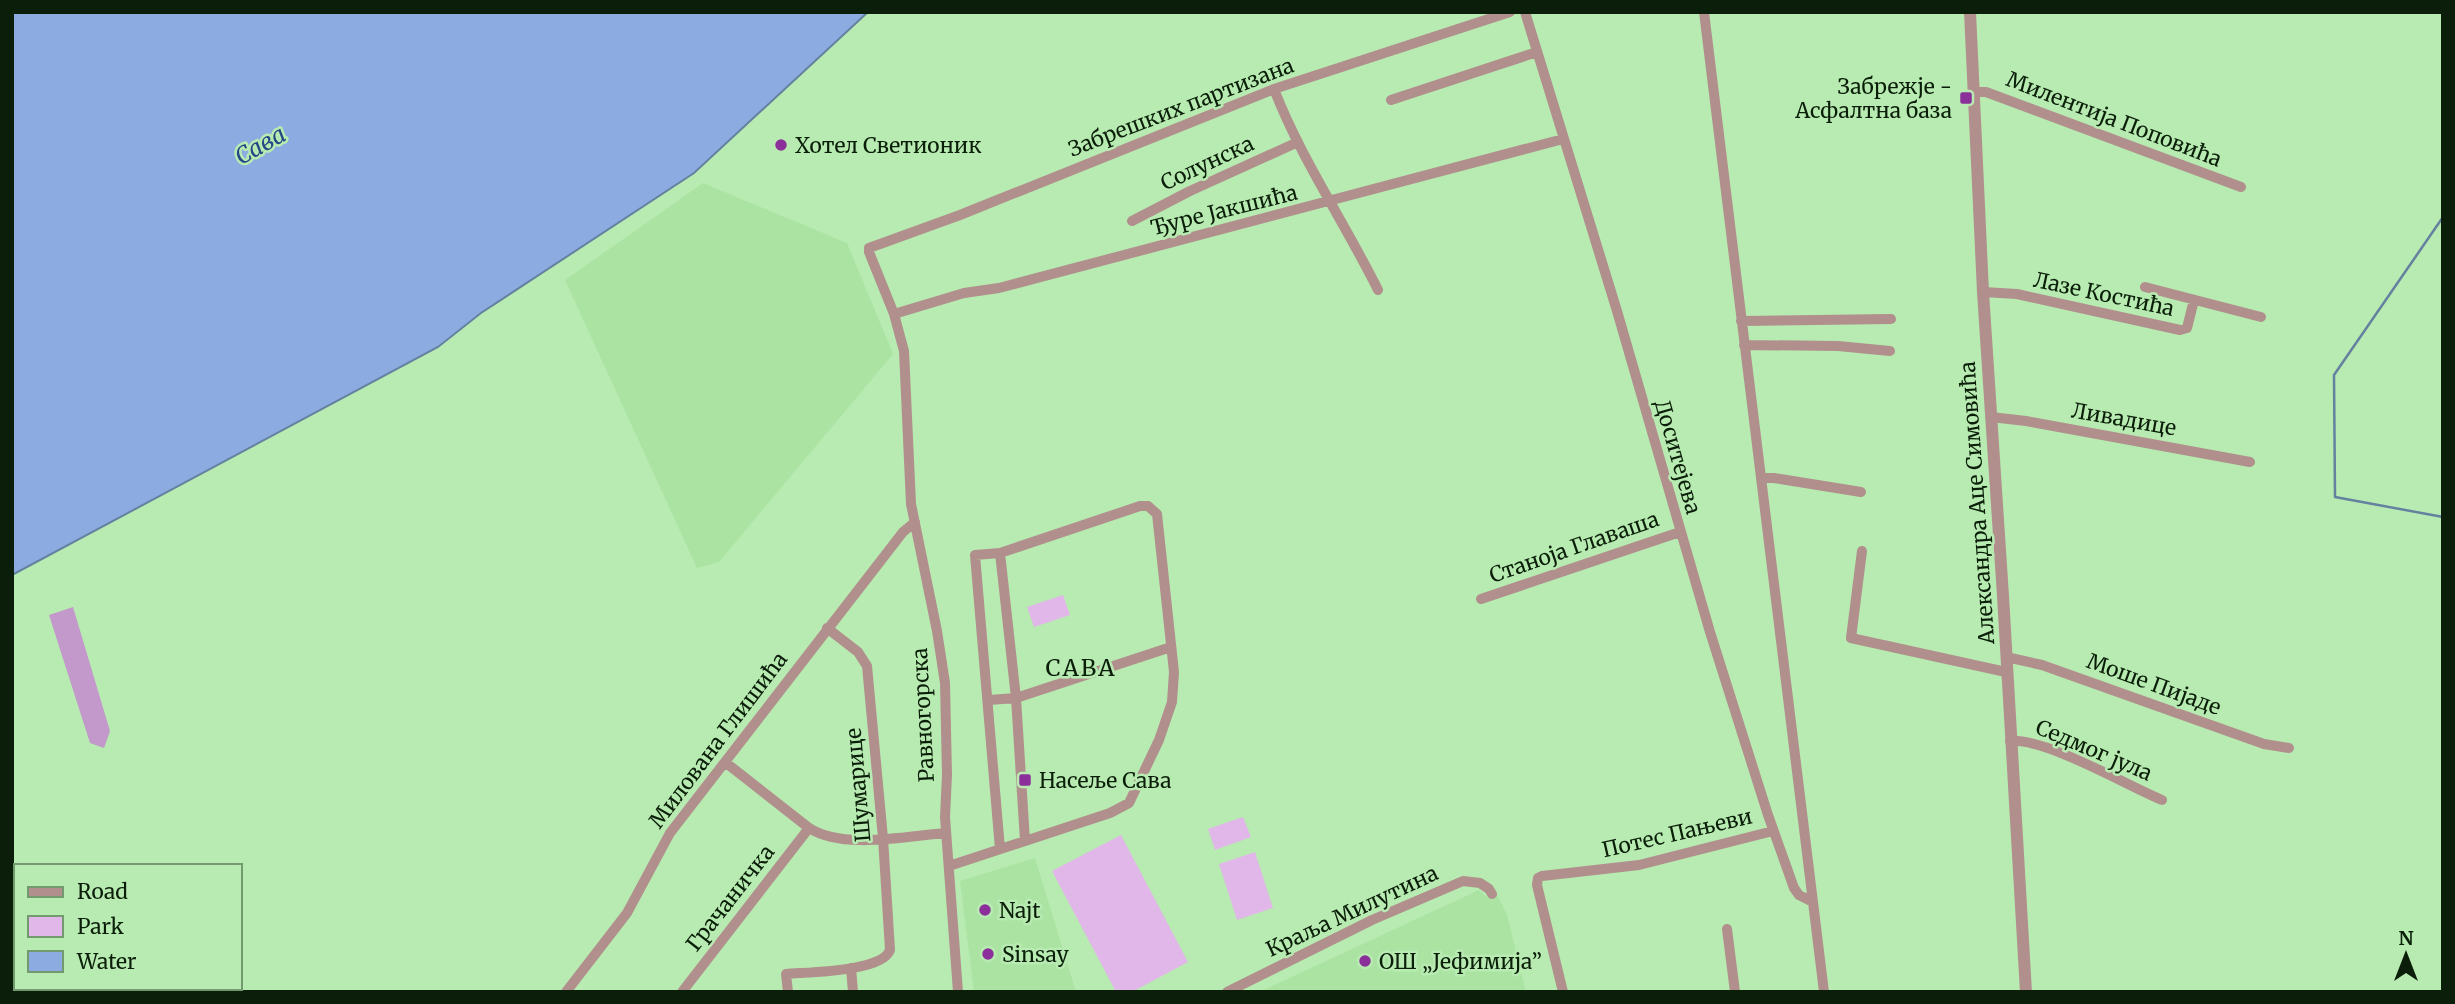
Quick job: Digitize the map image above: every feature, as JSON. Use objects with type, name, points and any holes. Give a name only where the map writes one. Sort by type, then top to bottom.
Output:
[{"type":"street","name":"Забрешких партизана","points":[[869,248],[960,215],[1274,89],[1510,12]]},
{"type":"street","name":"Доситејева","points":[[1525,12],[1617,311],[1680,532],[1773,831],[1794,888],[1799,895],[1813,902]]},
{"type":"street","points":[[1704,12],[1824,992]]},
{"type":"street","name":"Александра Аце Симовића","points":[[1970,12],[1983,292],[2026,992]]},
{"type":"street","points":[[1391,100],[1537,52]]},
{"type":"street","points":[[1274,89],[1298,142],[1354,241],[1378,290]]},
{"type":"street","name":"Милентија Поповића","points":[[1974,92],[1986,92],[2241,187]]},
{"type":"street","name":"Ђуре Јакшића","points":[[894,314],[942,298],[999,288],[1563,139]]},
{"type":"street","name":"Солунска","points":[[1132,221],[1298,142]]},
{"type":"street","name":"Равногорска","points":[[869,248],[894,314],[904,351],[909,485],[945,683],[946,833],[958,992]]},
{"type":"street","name":"Лазе Костића","points":[[2146,287],[2261,317]]},
{"type":"street","name":"Лазе Костића","points":[[1983,292],[2017,294],[2180,330],[2187,328],[2194,300]]},
{"type":"street","points":[[1741,321],[1891,319]]},
{"type":"street","points":[[1744,345],[1829,345],[1890,351]]},
{"type":"street","name":"Ливадице","points":[[1991,417],[2039,423],[2250,462]]},
{"type":"street","points":[[1760,478],[1861,492]]},
{"type":"street","points":[[949,866],[1118,810],[1129,803],[1159,740],[1172,702],[1174,672],[1157,514],[1148,506],[1140,506],[1000,552],[975,555],[1000,849]]},
{"type":"street","name":"Милована Глишића","points":[[566,992],[627,913],[670,833],[827,628],[903,532],[915,522]]},
{"type":"street","name":"Станоја Главаша","points":[[1481,599],[1680,532]]},
{"type":"street","points":[[1862,551],[1851,638],[2006,672]]},
{"type":"street","points":[[1000,552],[1016,698],[1025,841]]},
{"type":"street","name":"Шумарице","points":[[827,628],[862,656],[867,666],[883,838],[890,945],[888,955],[872,964],[851,968]]},
{"type":"street","points":[[989,700],[1016,698],[1171,647]]},
{"type":"street","name":"Моше Пијаде","points":[[2006,657],[2042,665],[2264,744],[2289,748]]},
{"type":"street","name":"Седмог јула","points":[[2010,741],[2029,742],[2098,769],[2162,800]]},
{"type":"street","points":[[725,762],[818,834],[839,840],[946,833]]},
{"type":"street","name":"Грачаничка","points":[[682,992],[809,828]]},
{"type":"street","name":"Потес Пањеви","points":[[1563,992],[1537,885],[1538,878],[1639,865],[1773,831]]},
{"type":"street","name":"Краља Милутина","points":[[1227,992],[1372,920],[1463,881],[1480,883],[1492,894]]},
{"type":"street","points":[[1727,929],[1735,992]]},
{"type":"street","points":[[788,992],[786,974],[851,968],[853,992]]},
{"type":"shaded area","points":[[703,183],[847,243],[893,354],[719,562],[697,568],[565,280]]},
{"type":"shaded area","points":[[73,607],[110,731],[104,748],[90,743],[49,615]]},
{"type":"shaded area","points":[[1035,858],[1076,992],[974,992],[960,881]]},
{"type":"shaded area","points":[[1479,890],[1487,897],[1496,892],[1507,915],[1526,992],[1259,992]]},
{"type":"green space","points":[[1063,595],[1070,615],[1034,627],[1027,607]]},
{"type":"green space","points":[[1243,817],[1251,837],[1215,850],[1208,829]]},
{"type":"green space","points":[[1121,835],[1188,962],[1132,992],[1116,992],[1052,871]]},
{"type":"green space","points":[[1255,852],[1273,908],[1237,920],[1219,864]]},
{"type":"green space","points":[[12,933],[14,990],[53,992],[12,992]]},
{"type":"water","name":"Сава","points":[[12,12],[868,12],[694,173],[481,313],[438,347],[12,575]]},
{"type":"waterway","points":[[2443,217],[2334,375],[2335,497],[2443,517]]},
{"type":"place","name":"Забрежје - Асфалтна база","points":[[1966,98]]},
{"type":"place","name":"Хотел Светионик","points":[[781,145]]},
{"type":"place","name":"Насеље Сава","points":[[1025,780]]},
{"type":"place","name":"Najt","points":[[985,910]]},
{"type":"place","name":"Sinsay","points":[[988,954]]},
{"type":"place","name":"ОШ „Јефимија”","points":[[1365,961]]},
{"type":"district","name":"САВА","points":[[1081,667]]}]
